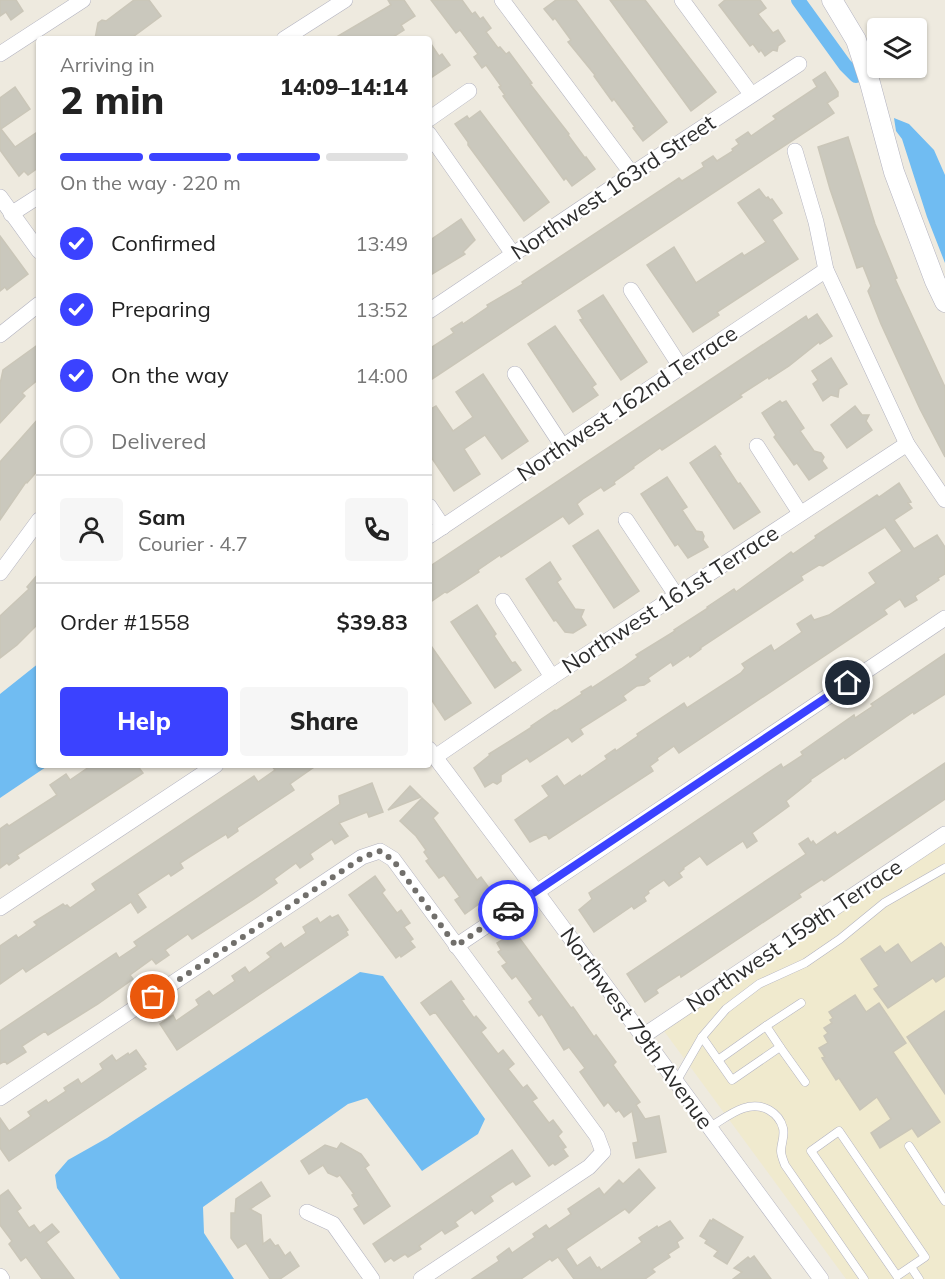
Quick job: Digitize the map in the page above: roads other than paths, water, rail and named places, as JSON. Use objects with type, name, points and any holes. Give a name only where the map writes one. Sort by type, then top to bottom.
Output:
[{"type":"street","points":[[0,54],[83,0]]},
{"type":"street","points":[[289,36],[345,0]]},
{"type":"street","points":[[502,0],[632,174]]},
{"type":"street","points":[[682,0],[751,94]]},
{"type":"street","points":[[832,0],[856,40],[894,172],[945,302]]},
{"type":"street","name":"Northwest 163rd Street","points":[[432,309],[799,64]]},
{"type":"street","points":[[432,116],[469,91]]},
{"type":"street","points":[[432,138],[513,255]]},
{"type":"street","points":[[795,151],[816,222],[826,270],[907,444],[945,500]]},
{"type":"street","points":[[0,197],[36,247]]},
{"type":"street","points":[[11,214],[36,198]]},
{"type":"street","name":"Northwest 162nd Terrace","points":[[432,534],[826,270]]},
{"type":"street","points":[[631,290],[680,366]]},
{"type":"street","points":[[0,334],[36,306]]},
{"type":"street","points":[[515,374],[563,447]]},
{"type":"street","name":"Northwest 161st Terrace","points":[[432,753],[907,444]]},
{"type":"street","points":[[756,446],[800,513]]},
{"type":"street","points":[[432,510],[443,527]]},
{"type":"street","points":[[626,520],[676,595]]},
{"type":"street","points":[[0,573],[36,524]]},
{"type":"street","points":[[502,601],[552,677]]},
{"type":"street","points":[[456,946],[945,618]]},
{"type":"street","name":"Northwest 79th Avenue","points":[[432,753],[821,1279]]},
{"type":"street","points":[[0,908],[211,768]]},
{"type":"street","name":"Northwest 159th Terrace","points":[[643,1036],[945,834]]},
{"type":"street","points":[[0,1098],[363,857],[380,851],[393,860],[597,1136],[603,1152],[589,1167],[421,1279]]},
{"type":"street","points":[[307,1212],[333,1224],[372,1279]]},
{"type":"lane","points":[[676,1082],[702,1037],[726,1009],[759,984],[805,963],[840,939],[884,903],[945,868]]},
{"type":"lane","points":[[718,1060],[801,1003]]},
{"type":"lane","points":[[766,1026],[804,1082]]},
{"type":"lane","points":[[702,1037],[732,1080],[780,1047]]},
{"type":"lane","points":[[710,1127],[745,1107],[764,1107],[772,1112],[783,1127],[784,1137],[781,1150],[784,1165],[864,1279]]},
{"type":"lane","points":[[839,1131],[925,1257],[910,1267],[897,1276],[811,1151],[839,1131]]},
{"type":"lane","points":[[909,1146],[945,1201]]},
{"type":"lane","points":[[910,1267],[919,1279]]},
{"type":"water","points":[[894,118],[909,124],[934,150],[945,175],[945,263],[927,217],[902,139],[896,131]]},
{"type":"water","points":[[36,665],[36,768],[45,768],[0,798],[0,694]]},
{"type":"water","points":[[360,972],[383,976],[485,1119],[478,1134],[422,1171],[367,1098],[348,1104],[203,1207],[204,1233],[234,1279],[120,1279],[57,1188],[55,1175],[68,1160],[107,1138]]},
{"type":"waterway","points":[[798,0],[845,65],[856,76]]}]
